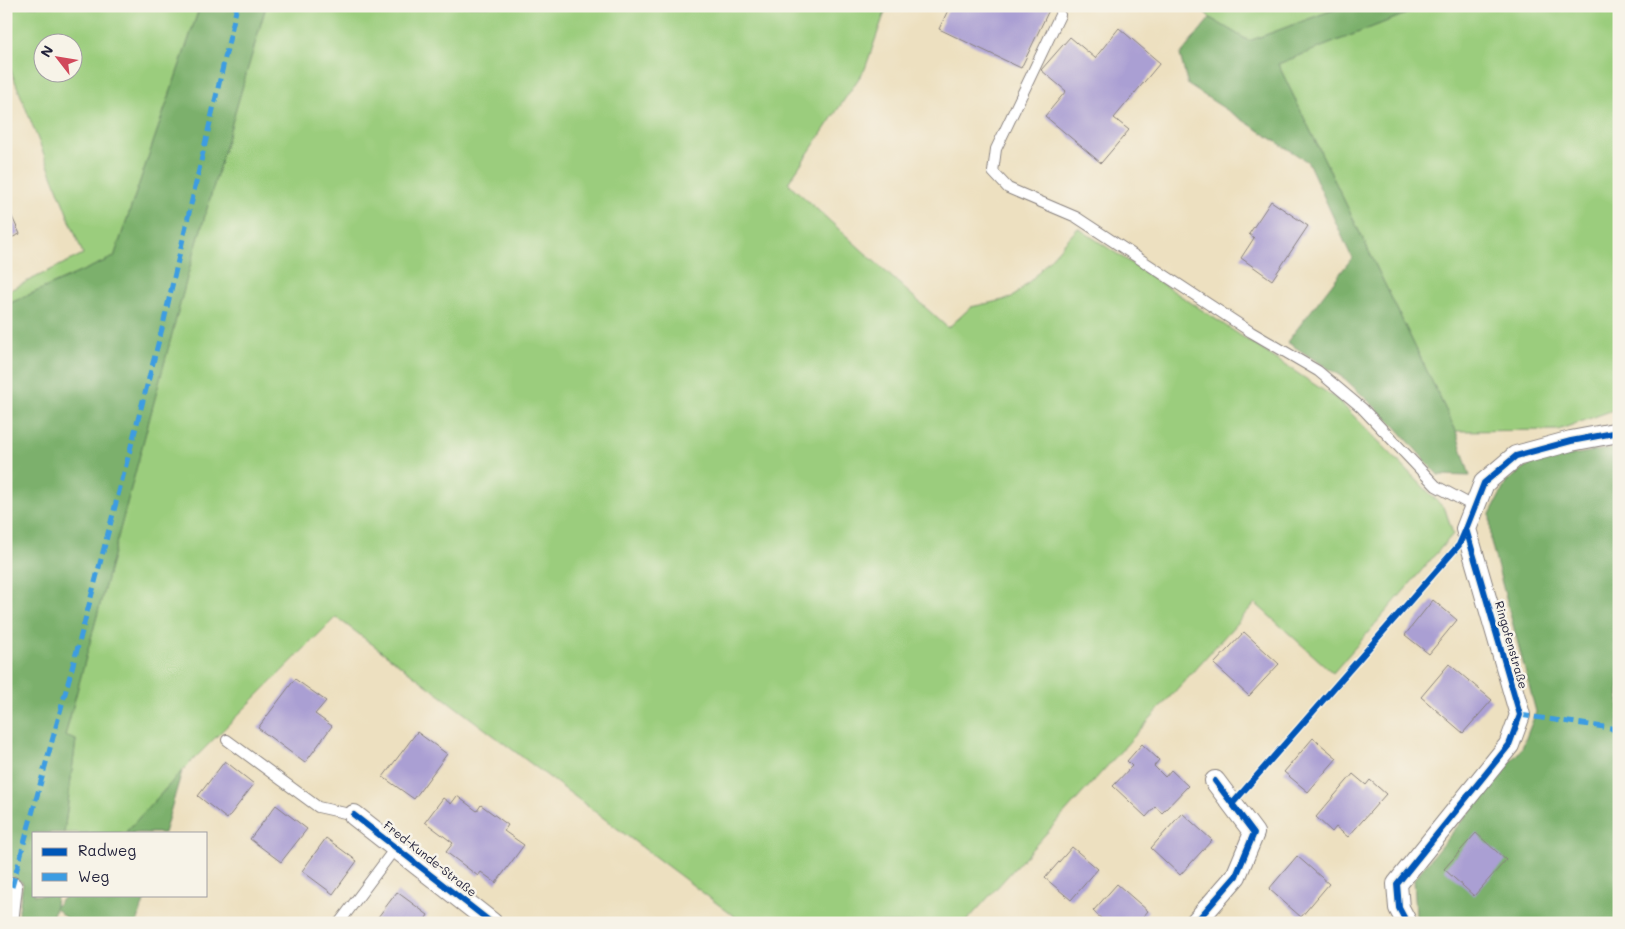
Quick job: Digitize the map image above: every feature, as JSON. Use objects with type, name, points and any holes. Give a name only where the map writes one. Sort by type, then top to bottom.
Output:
[{"type":"street","name":"Ringofenstraße","points":[[1407,923],[1399,908],[1397,884],[1509,745],[1520,715],[1466,529],[1484,483],[1516,456],[1619,432]]},
{"type":"street","points":[[1194,923],[1236,876],[1254,833],[1215,781]]},
{"type":"street","name":"Fred-Kunde-Straße","points":[[354,815],[492,923]]},
{"type":"street","points":[[8,923],[12,887]]},
{"type":"lane","points":[[1060,15],[996,149],[992,172],[1008,188],[1076,217],[1251,332],[1318,371],[1362,408],[1436,486],[1475,507]]},
{"type":"lane","points":[[228,740],[318,807],[354,815]]},
{"type":"lane","points":[[339,923],[396,847]]},
{"type":"green space","points":[[6,6],[200,6],[114,257],[6,305],[6,292],[83,254],[6,58]]},
{"type":"green space","points":[[200,6],[266,6],[188,274],[65,736],[76,740],[64,832],[32,832],[32,896],[56,896],[55,907],[65,896],[146,896],[137,923],[71,923],[55,908],[51,923],[17,923],[23,883],[6,873],[6,305],[114,257]]},
{"type":"green space","points":[[266,6],[887,6],[865,69],[788,183],[948,328],[971,307],[1012,298],[1032,279],[1078,228],[1338,400],[1445,509],[1453,534],[1333,673],[1255,603],[965,923],[743,923],[336,617],[182,771],[126,832],[64,832],[76,740],[65,736],[188,274]]},
{"type":"green space","points":[[1200,6],[1344,6],[1249,41],[1210,18]]},
{"type":"green space","points":[[1344,6],[1426,6],[1278,64],[1456,431],[1470,476],[1438,475],[1394,425],[1345,379],[1287,342],[1352,258],[1308,162],[1188,85],[1180,55],[1210,18],[1249,41]]},
{"type":"green space","points":[[1426,6],[1619,6],[1619,408],[1558,430],[1456,431],[1278,64]]},
{"type":"green space","points":[[1619,447],[1619,923],[1424,923],[1416,916],[1414,879],[1522,748],[1536,712],[1491,542],[1490,514],[1507,481],[1536,461]]},
{"type":"green space","points":[[182,771],[164,832],[126,832]]},
{"type":"building","points":[[950,6],[1051,6],[1021,68],[939,29]]},
{"type":"building","points":[[1119,28],[1160,63],[1114,118],[1129,130],[1101,163],[1045,116],[1066,91],[1041,70],[1070,37],[1095,58]]},
{"type":"building","points":[[1271,201],[1308,226],[1272,280],[1241,258],[1254,238],[1249,234]]},
{"type":"building","points":[[6,204],[20,234],[6,240]]},
{"type":"building","points":[[1433,600],[1457,620],[1429,654],[1405,635]]},
{"type":"building","points":[[1244,632],[1279,664],[1249,696],[1214,664]]},
{"type":"building","points":[[1449,664],[1492,700],[1463,733],[1421,697]]},
{"type":"building","points":[[295,679],[326,701],[315,714],[332,726],[305,763],[258,728]]},
{"type":"building","points":[[417,732],[447,754],[414,799],[383,777]]},
{"type":"building","points":[[1313,738],[1337,758],[1308,792],[1284,772]]},
{"type":"building","points":[[1142,744],[1159,760],[1154,766],[1165,777],[1171,770],[1188,786],[1162,813],[1155,807],[1146,817],[1113,786],[1132,766],[1127,761]]},
{"type":"building","points":[[225,761],[254,784],[227,819],[198,796]]},
{"type":"building","points":[[1353,774],[1366,785],[1370,780],[1386,794],[1348,837],[1336,827],[1332,832],[1316,817]]},
{"type":"building","points":[[457,796],[477,811],[481,805],[508,825],[504,831],[524,845],[496,883],[481,872],[478,876],[446,852],[453,843],[425,822],[443,798],[451,804]]},
{"type":"building","points":[[276,805],[307,829],[281,862],[250,839]]},
{"type":"building","points":[[1182,813],[1212,840],[1180,875],[1151,848]]},
{"type":"building","points":[[1476,833],[1506,860],[1474,896],[1444,869]]},
{"type":"building","points":[[326,838],[357,861],[333,894],[302,871]]},
{"type":"building","points":[[1072,847],[1098,869],[1071,900],[1045,878]]},
{"type":"building","points":[[1297,856],[1329,884],[1301,917],[1269,889]]},
{"type":"building","points":[[1117,884],[1148,911],[1138,923],[1106,923],[1093,911]]},
{"type":"building","points":[[397,892],[428,915],[423,923],[377,923],[375,921]]},
{"type":"marked path","points":[[12,887],[163,325],[237,6]]},
{"type":"marked path","points":[[1520,715],[1611,728],[1619,734]]},
{"type":"cycle path","points":[[1407,923],[1399,908],[1397,884],[1509,745],[1520,715],[1466,529],[1484,483],[1516,456],[1571,441],[1619,432]]},
{"type":"cycle path","points":[[1233,803],[1459,545],[1466,529]]},
{"type":"cycle path","points":[[1195,923],[1236,876],[1254,833],[1215,781]]},
{"type":"cycle path","points":[[354,815],[492,923]]}]
